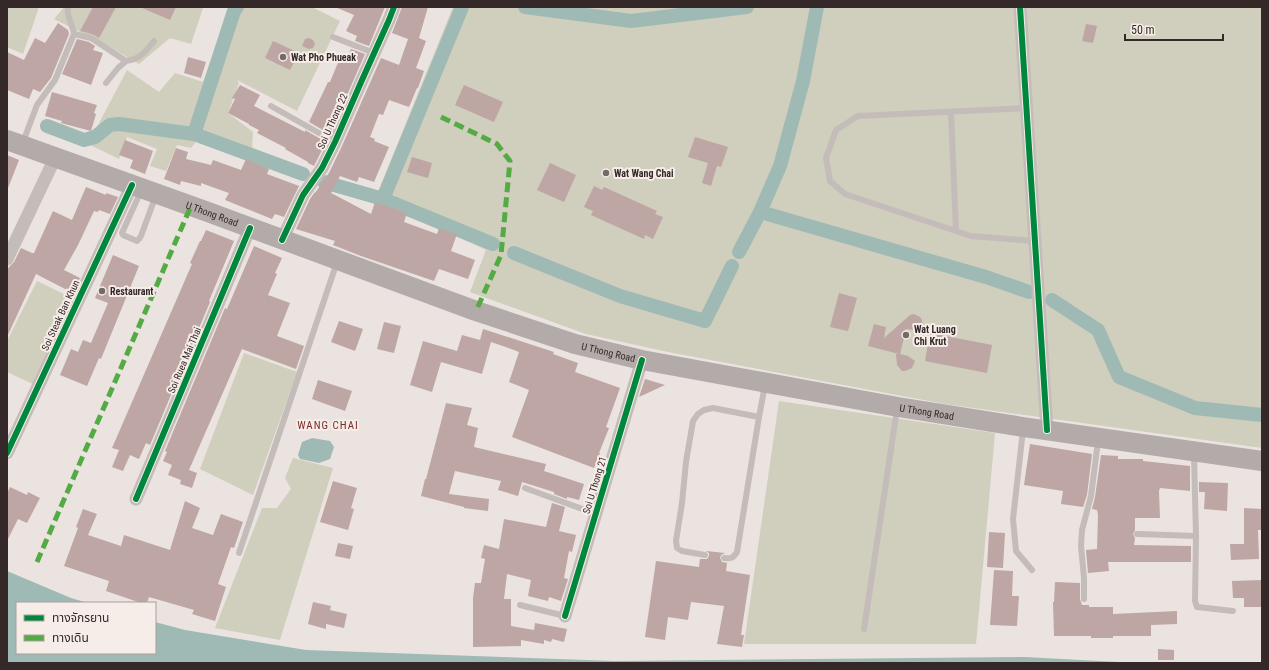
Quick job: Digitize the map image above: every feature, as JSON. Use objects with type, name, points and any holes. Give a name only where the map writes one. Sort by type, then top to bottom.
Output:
[{"type":"main road","name":"U Thong Road","points":[[14,143],[476,311],[568,342],[642,360],[898,407],[1023,427],[1262,460]]},
{"type":"street","name":"Soi U Thong 22","points":[[282,240],[303,195],[322,168],[335,142],[394,7]]},
{"type":"street","points":[[1020,7],[1047,430]]},
{"type":"street","points":[[7,259],[55,158]]},
{"type":"street","name":"Soi Steak Ban Khun","points":[[7,453],[143,189]]},
{"type":"street","name":"Soi Ruea Mai Thai","points":[[136,499],[250,228]]},
{"type":"street","name":"Soi U Thong 21","points":[[565,616],[642,360]]},
{"type":"lane","points":[[14,143],[36,106],[55,80],[74,34],[67,13],[68,7]]},
{"type":"lane","points":[[74,34],[90,38],[126,61]]},
{"type":"lane","points":[[333,37],[374,53]]},
{"type":"lane","points":[[106,83],[118,68],[126,61],[142,56],[154,41]]},
{"type":"lane","points":[[271,106],[335,142]]},
{"type":"lane","points":[[1026,108],[858,116],[836,130],[826,158],[830,181],[845,194],[971,236],[1035,241]]},
{"type":"lane","points":[[951,112],[956,231]]},
{"type":"lane","points":[[143,189],[141,236],[137,241],[123,235],[122,233],[143,189]]},
{"type":"lane","points":[[239,553],[338,260]]},
{"type":"lane","points":[[724,558],[729,559],[734,557],[737,552],[765,383]]},
{"type":"lane","points":[[864,629],[898,407]]},
{"type":"lane","points":[[705,555],[682,551],[677,548],[676,541],[693,421],[698,414],[704,410],[713,408],[759,417]]},
{"type":"lane","points":[[1023,427],[1012,519],[1016,551],[1032,570]]},
{"type":"lane","points":[[1084,599],[1084,578],[1080,546],[1082,530],[1091,496],[1098,437]]},
{"type":"lane","points":[[1194,451],[1196,536],[1195,595],[1197,607],[1233,611]]},
{"type":"lane","points":[[526,488],[596,514]]},
{"type":"lane","points":[[1137,534],[1196,536]]},
{"type":"lane","points":[[520,605],[565,616]]},
{"type":"shaded area","points":[[7,7],[39,7],[23,54],[7,47]]},
{"type":"shaded area","points":[[64,7],[203,8],[191,44],[170,38],[139,64],[110,47],[54,19]]},
{"type":"shaded area","points":[[229,7],[312,7],[340,21],[297,111],[237,80],[239,83],[228,113],[253,132],[252,149],[198,139],[191,148],[177,145],[166,171],[150,166],[157,149],[127,137],[119,159],[88,144],[127,70],[159,92],[175,73],[203,82],[220,35],[235,21]]},
{"type":"shaded area","points":[[453,7],[1262,7],[1262,448],[945,404],[668,352],[586,334],[470,292],[486,250],[375,199]]},
{"type":"shaded area","points":[[37,281],[76,300],[37,386],[7,372],[7,341]]},
{"type":"shaded area","points":[[244,353],[297,372],[253,495],[200,469]]},
{"type":"shaded area","points":[[779,401],[995,433],[976,644],[744,644]]},
{"type":"shaded area","points":[[293,458],[333,468],[280,640],[215,628],[262,508],[277,508],[291,489],[285,478]]},
{"type":"water","points":[[312,438],[330,441],[334,447],[330,459],[319,463],[300,459],[298,455],[302,442]]},
{"type":"water","points":[[7,571],[71,598],[85,602],[16,602],[16,654],[156,654],[156,622],[185,630],[306,650],[615,661],[1025,657],[1137,663],[7,663]]},
{"type":"building","points":[[93,7],[116,7],[99,38],[92,34],[80,31]]},
{"type":"building","points":[[140,7],[176,7],[170,20]]},
{"type":"building","points":[[335,7],[385,7],[369,46],[355,41],[357,36],[346,31],[354,15]]},
{"type":"building","points":[[402,7],[428,7],[419,38],[426,41],[416,68],[424,71],[418,88],[409,107],[389,100],[383,115],[379,114],[370,137],[375,139],[374,141],[389,147],[374,182],[359,177],[357,182],[340,176],[331,193],[371,214],[375,202],[407,213],[404,222],[437,234],[439,228],[457,234],[451,251],[475,260],[468,279],[439,269],[434,281],[333,245],[335,241],[296,229],[310,199],[329,173],[381,58],[399,65],[408,39],[392,33]]},
{"type":"building","points":[[58,23],[68,30],[69,34],[51,78],[40,92],[33,89],[29,99],[7,90],[7,52],[24,60],[35,38],[45,43]]},
{"type":"building","points":[[1086,24],[1097,26],[1093,43],[1082,41]]},
{"type":"building","points":[[309,38],[313,40],[315,44],[313,48],[309,49],[302,46],[305,39]]},
{"type":"building","points":[[77,39],[89,42],[95,46],[93,50],[103,53],[91,85],[62,74]]},
{"type":"building","points":[[273,41],[299,53],[290,70],[265,58]]},
{"type":"building","points":[[351,49],[365,54],[330,134],[309,122],[328,82],[330,82],[342,53],[348,56]]},
{"type":"building","points":[[188,57],[206,62],[201,78],[184,73]]},
{"type":"building","points":[[240,85],[260,95],[254,106],[305,132],[305,130],[326,142],[314,166],[285,149],[286,148],[257,133],[259,130],[228,113],[235,99],[232,98]]},
{"type":"building","points":[[464,85],[503,102],[494,122],[455,105]]},
{"type":"building","points":[[52,92],[97,105],[91,131],[61,123],[62,121],[45,116]]},
{"type":"building","points":[[695,137],[728,147],[721,167],[717,166],[711,186],[702,183],[708,163],[688,157]]},
{"type":"building","points":[[125,140],[153,151],[145,174],[130,168],[133,160],[119,155]]},
{"type":"building","points":[[176,148],[188,152],[186,159],[211,165],[213,160],[241,170],[246,159],[269,169],[267,174],[299,186],[284,217],[275,214],[272,219],[225,200],[229,193],[201,183],[201,186],[181,181],[180,185],[164,179]]},
{"type":"building","points":[[7,155],[19,160],[8,188],[7,188]]},
{"type":"building","points":[[412,157],[432,163],[428,178],[407,172]]},
{"type":"building","points":[[550,163],[576,175],[564,202],[537,190]]},
{"type":"building","points":[[594,186],[602,190],[604,187],[657,211],[655,214],[663,217],[653,239],[645,235],[644,239],[591,215],[593,211],[584,207]]},
{"type":"building","points":[[86,187],[106,195],[106,193],[118,197],[110,214],[99,210],[98,212],[94,211],[64,270],[80,278],[73,293],[36,274],[7,337],[7,270],[14,262],[21,248],[34,253],[53,211],[72,220]]},
{"type":"building","points":[[206,230],[234,241],[209,301],[210,302],[150,445],[146,443],[139,459],[130,455],[123,471],[112,467],[119,450],[112,448],[192,264],[190,263]]},
{"type":"building","points":[[254,246],[282,258],[275,273],[277,274],[268,295],[290,303],[277,336],[304,346],[296,369],[242,349],[189,470],[197,473],[192,488],[180,484],[181,480],[168,475],[172,465],[163,461],[167,452],[165,451],[225,308],[227,309]]},
{"type":"building","points":[[113,255],[139,266],[101,359],[99,358],[87,386],[60,375],[71,349],[78,352],[83,340],[91,343],[108,303],[95,298]]},
{"type":"building","points":[[839,293],[857,298],[848,331],[830,327]]},
{"type":"building","points":[[914,314],[922,320],[922,328],[914,330],[906,329],[900,354],[908,356],[915,361],[912,368],[902,371],[897,365],[896,354],[899,354],[868,346],[874,324],[886,327],[884,338],[910,315]]},
{"type":"building","points":[[339,321],[363,329],[355,351],[331,342]]},
{"type":"building","points":[[384,322],[401,326],[394,353],[377,349]]},
{"type":"building","points":[[483,329],[554,352],[553,354],[578,363],[575,372],[620,388],[606,427],[609,428],[594,468],[512,437],[529,390],[509,382],[519,352],[491,342],[482,374],[441,362],[432,392],[410,385],[423,341],[457,351],[462,335],[480,340]]},
{"type":"building","points":[[930,333],[992,345],[987,373],[925,361]]},
{"type":"building","points":[[645,379],[665,385],[639,397]]},
{"type":"building","points":[[318,380],[352,391],[345,411],[312,399]]},
{"type":"building","points":[[446,403],[472,408],[467,425],[478,428],[474,447],[546,464],[544,471],[584,484],[579,500],[567,497],[567,499],[554,494],[554,492],[522,482],[518,496],[498,490],[501,481],[455,471],[449,494],[489,499],[488,511],[464,508],[421,496]]},
{"type":"building","points":[[1030,444],[1092,454],[1087,495],[1083,507],[1061,504],[1063,491],[1024,485]]},
{"type":"building","points":[[1101,455],[1118,456],[1118,459],[1143,459],[1143,461],[1190,466],[1190,491],[1160,488],[1160,518],[1135,518],[1135,530],[1133,534],[1135,538],[1134,545],[1191,546],[1191,562],[1108,562],[1109,571],[1088,573],[1086,550],[1097,549],[1098,515],[1097,510],[1092,509]]},
{"type":"building","points":[[333,481],[357,488],[351,508],[354,509],[348,530],[320,522]]},
{"type":"building","points":[[1199,482],[1228,483],[1227,511],[1204,509],[1205,492],[1199,492]]},
{"type":"building","points":[[10,487],[27,495],[28,492],[40,498],[27,523],[18,519],[7,541],[7,493]]},
{"type":"building","points":[[185,501],[200,508],[192,528],[213,535],[221,514],[243,522],[234,548],[231,547],[218,584],[226,587],[215,621],[192,614],[194,610],[149,597],[147,602],[138,602],[106,591],[109,581],[64,566],[78,528],[76,527],[83,509],[97,514],[88,535],[121,546],[124,535],[170,550]]},
{"type":"building","points":[[552,503],[565,507],[559,531],[576,535],[572,552],[569,551],[564,578],[568,579],[561,601],[549,597],[548,601],[528,596],[531,580],[507,574],[504,599],[511,599],[511,626],[534,630],[535,623],[567,629],[564,642],[552,639],[551,642],[544,640],[544,644],[521,640],[521,646],[473,647],[473,598],[475,583],[481,583],[485,559],[481,558],[484,545],[499,549],[504,519],[546,527]]},
{"type":"building","points":[[1244,508],[1262,509],[1262,530],[1258,530],[1259,559],[1231,560],[1230,544],[1244,544]]},
{"type":"building","points":[[989,532],[1005,533],[1003,568],[987,567]]},
{"type":"building","points":[[338,543],[353,546],[350,559],[335,556]]},
{"type":"building","points":[[706,551],[725,553],[721,555],[720,558],[722,562],[727,563],[726,571],[750,575],[741,635],[744,635],[742,647],[717,644],[724,606],[691,602],[688,620],[668,617],[665,640],[645,637],[656,561],[699,567],[700,559],[707,559],[709,556],[709,553]]},
{"type":"building","points":[[994,570],[1013,571],[1012,596],[1019,596],[1017,626],[990,625]]},
{"type":"building","points":[[1262,580],[1262,607],[1244,607],[1244,598],[1233,598],[1232,581]]},
{"type":"building","points":[[1055,582],[1080,583],[1080,599],[1082,605],[1089,605],[1089,607],[1113,607],[1113,614],[1177,611],[1177,624],[1151,625],[1151,636],[1113,636],[1113,638],[1091,638],[1091,636],[1054,636],[1053,602]]},
{"type":"building","points":[[313,602],[331,606],[330,610],[347,614],[344,628],[326,624],[326,629],[308,624]]},
{"type":"building","points":[[1158,649],[1174,650],[1174,660],[1158,660]]},
{"type":"waterway","points":[[194,134],[234,11],[237,7]]},
{"type":"waterway","points":[[383,199],[462,7]]},
{"type":"waterway","points":[[525,7],[631,21],[747,7]]},
{"type":"waterway","points":[[739,252],[760,212],[780,166],[803,81],[817,7]]},
{"type":"waterway","points":[[47,126],[84,140],[95,137],[110,125],[119,124],[194,134],[303,174]]},
{"type":"waterway","points":[[324,182],[383,199],[493,244]]},
{"type":"waterway","points":[[760,212],[986,277],[1029,292]]},
{"type":"waterway","points":[[514,253],[620,296],[705,321],[732,266]]},
{"type":"waterway","points":[[1052,300],[1098,330],[1119,377],[1195,408],[1262,415]]},
{"type":"marked path","points":[[441,117],[497,144],[510,161],[501,255],[476,311]]},
{"type":"marked path","points":[[37,562],[191,206]]},
{"type":"cycle path","points":[[282,240],[303,195],[322,168],[335,142],[394,7]]},
{"type":"cycle path","points":[[1020,7],[1047,430]]},
{"type":"cycle path","points":[[7,453],[132,185]]},
{"type":"cycle path","points":[[136,499],[250,228]]},
{"type":"cycle path","points":[[565,616],[642,360]]},
{"type":"place","name":"Wat Pho Phueak","points":[[283,57]]},
{"type":"place","name":"Wat Wang Chai","points":[[606,173]]},
{"type":"place","name":"Restaurant","points":[[102,291]]},
{"type":"place","name":"Wat Luang Chi Krut","points":[[906,335]]},
{"type":"district","name":"WANG CHAI","points":[[328,425]]}]
